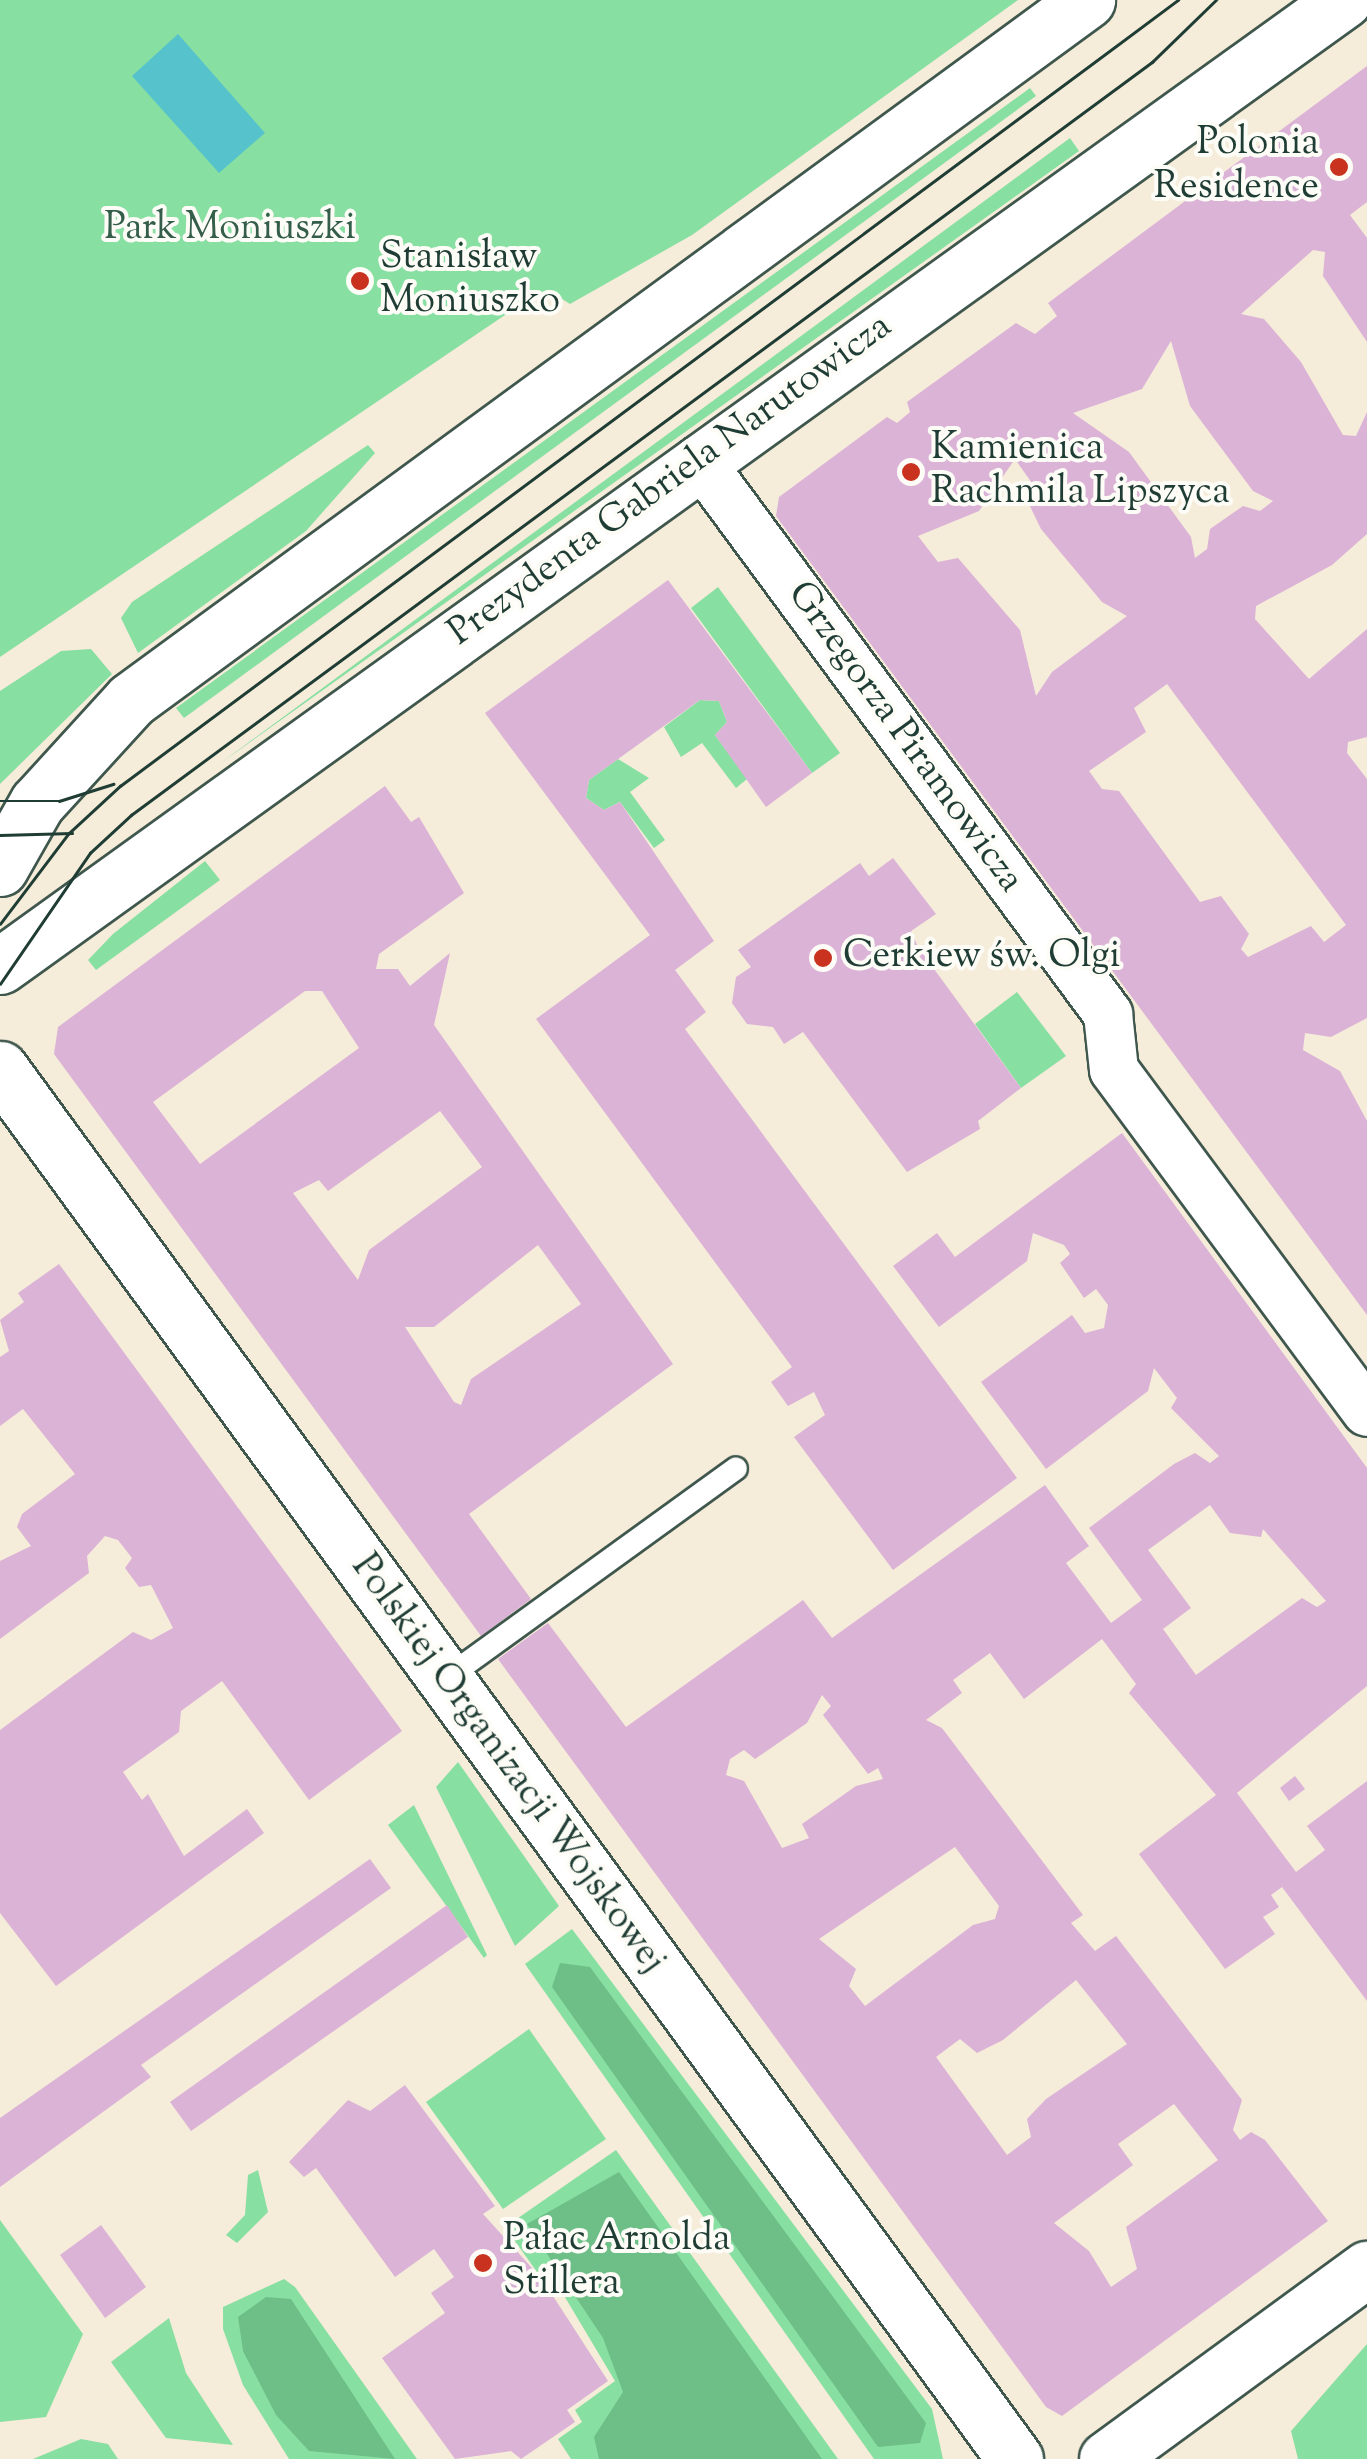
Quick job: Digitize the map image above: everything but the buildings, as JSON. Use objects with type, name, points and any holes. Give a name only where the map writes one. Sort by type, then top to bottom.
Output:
[{"type":"street","points":[[0,868],[37,802],[131,700],[1087,0]]},
{"type":"street","name":"Prezydenta Gabriela Narutowicza","points":[[0,966],[1344,0]]},
{"type":"street","name":"Grzegorza Piramowicza","points":[[699,460],[1108,1014],[1114,1070],[1367,1412]]},
{"type":"street","name":"Polskiej Organizacji Wojskowej","points":[[0,1069],[1015,2459]]},
{"type":"street","points":[[1107,2459],[1367,2269]]},
{"type":"lane","points":[[445,1679],[736,1468]]},
{"type":"green space","name":"Park Moniuszki","points":[[0,0],[1018,0],[692,235],[570,304],[548,290],[505,315],[0,657]]},
{"type":"green space","points":[[1030,88],[1036,96],[184,718],[176,708]]},
{"type":"green space","points":[[1070,138],[1079,151],[218,765]]},
{"type":"green space","points":[[368,445],[375,453],[306,531],[138,653],[121,618],[132,602]]},
{"type":"green space","points":[[718,587],[840,753],[812,773],[691,608]]},
{"type":"green space","points":[[91,649],[112,674],[0,784],[0,691],[61,651]]},
{"type":"green space","points":[[700,700],[719,701],[727,722],[715,735],[747,779],[736,788],[702,743],[681,757],[664,727]]},
{"type":"green space","points":[[618,759],[649,778],[630,792],[665,840],[654,848],[620,802],[604,810],[586,798],[589,780]]},
{"type":"green space","points":[[205,861],[220,880],[96,970],[88,960],[113,934]]},
{"type":"green space","points":[[1017,992],[1066,1056],[1021,1088],[975,1024]]},
{"type":"green space","points":[[458,1762],[559,1906],[515,1946],[436,1787]]},
{"type":"green space","points":[[414,1805],[487,1955],[484,1958],[388,1825]]},
{"type":"green space","points":[[572,1929],[932,2409],[943,2459],[874,2459],[525,1964]]},
{"type":"green space","points":[[560,1963],[590,1967],[926,2423],[920,2443],[878,2447],[552,1987]]},
{"type":"green space","points":[[529,2029],[606,2139],[503,2209],[426,2102]]},
{"type":"green space","points":[[616,2150],[838,2459],[571,2459],[558,2439],[582,2422],[575,2410],[615,2381],[547,2267],[537,2272],[505,2227]]},
{"type":"green space","points":[[258,2170],[268,2212],[237,2243],[226,2235],[245,2215],[248,2175]]},
{"type":"green space","points":[[619,2172],[822,2459],[599,2459],[594,2437],[623,2392],[603,2338],[527,2224]]},
{"type":"green space","points":[[0,2220],[83,2334],[46,2417],[0,2422]]},
{"type":"green space","points":[[284,2279],[295,2287],[417,2459],[289,2459],[243,2385],[223,2329],[223,2307]]},
{"type":"green space","points":[[266,2297],[291,2299],[395,2459],[309,2451],[276,2415],[243,2351],[238,2317]]},
{"type":"green space","points":[[169,2318],[186,2373],[233,2445],[166,2438],[111,2362]]},
{"type":"green space","points":[[1367,2344],[1367,2459],[1298,2459],[1291,2431]]},
{"type":"green space","points":[[81,2439],[108,2444],[118,2459],[33,2459]]},
{"type":"water","points":[[178,34],[265,133],[219,173],[132,76]]},
{"type":"tram line","points":[[0,924],[68,834],[120,786],[1178,0]]},
{"type":"tram line","points":[[0,984],[90,853],[131,815],[1152,62],[1216,0]]},
{"type":"tram line","points":[[0,801],[59,801],[113,784]]},
{"type":"tram line","points":[[0,835],[72,833]]},
{"type":"place","name":"Polonia Residence","points":[[1339,167]]},
{"type":"place","name":"Stanisław Moniuszko","points":[[360,281]]},
{"type":"place","name":"Kamienica Rachmila Lipszyca","points":[[911,472]]},
{"type":"place","name":"Cerkiew św. Olgi","points":[[823,958]]},
{"type":"place","name":"Pałac Arnolda Stillera","points":[[483,2263]]}]
